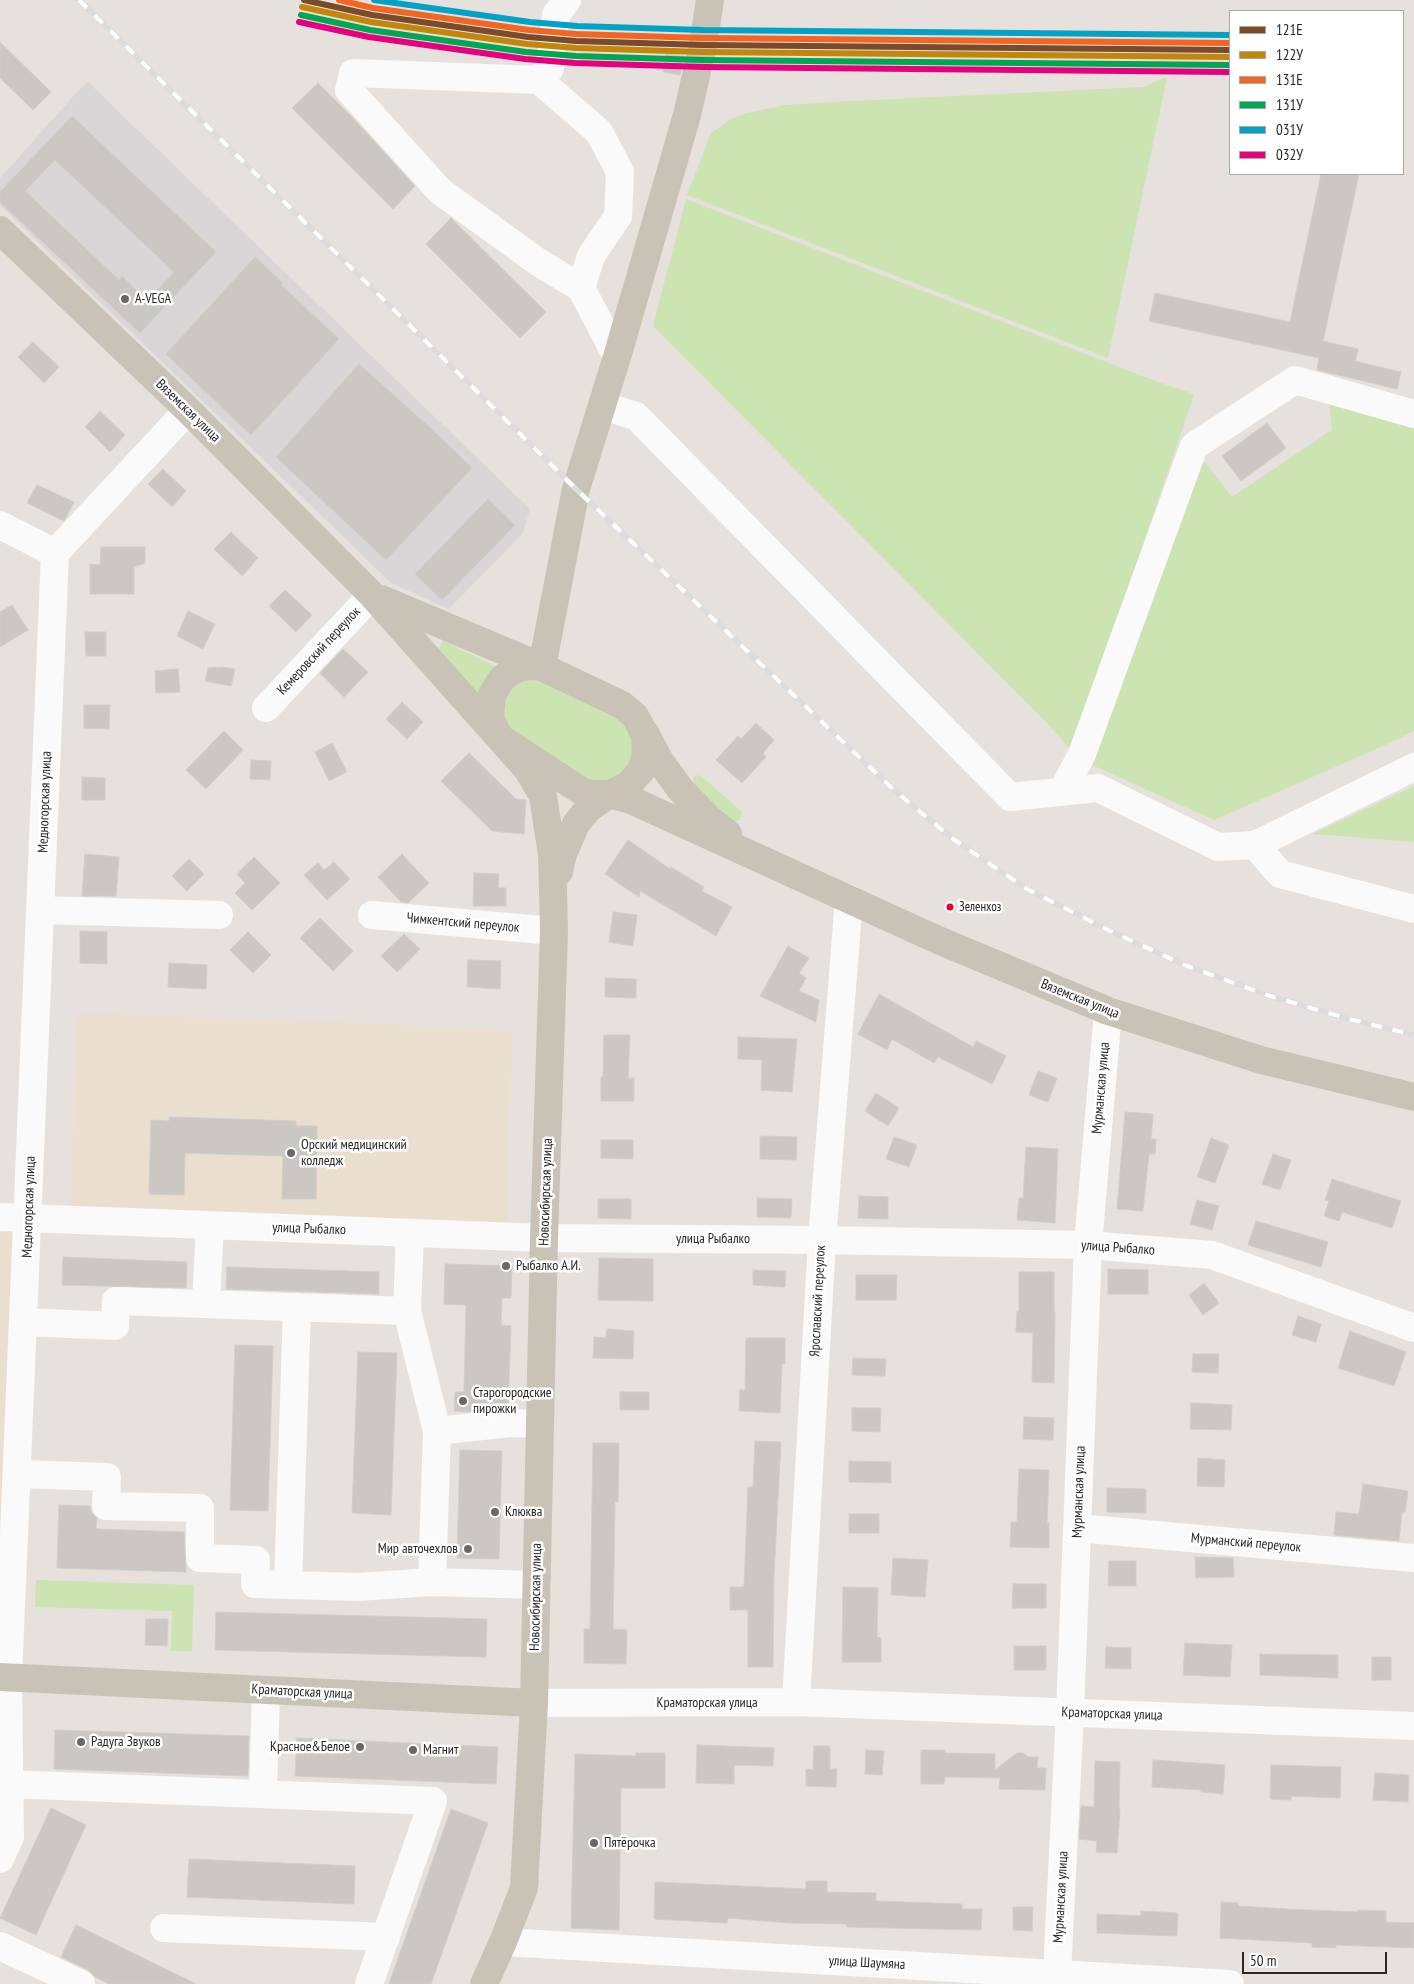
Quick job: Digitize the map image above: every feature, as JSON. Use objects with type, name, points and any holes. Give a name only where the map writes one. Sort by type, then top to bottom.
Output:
[{"type":"main road","points":[[542,667],[576,489],[603,406],[686,114],[704,45],[710,0]]},
{"type":"main road","name":"Вяземская улица","points":[[0,230],[188,410],[372,595],[500,738]]},
{"type":"main road","points":[[372,595],[542,667],[622,705],[635,716],[660,761],[692,803],[708,818],[762,859]]},
{"type":"main road","points":[[542,667],[518,668],[505,676],[494,689],[490,701],[490,717],[500,738],[528,770],[543,796],[551,847],[554,931]]},
{"type":"main road","points":[[554,931],[560,865],[566,843],[576,824],[588,809],[609,794],[628,786],[640,771],[647,748],[643,729]]},
{"type":"main road","points":[[500,738],[576,789],[591,794],[609,794],[631,800],[762,859]]},
{"type":"main road","name":"Вяземская улица","points":[[762,859],[938,940],[1108,1011],[1261,1060],[1414,1097]]},
{"type":"main road","name":"Новосибирская улица","points":[[484,1984],[524,1888],[534,1703],[544,1238],[554,931]]},
{"type":"main road","name":"Краматорская улица","points":[[4,1678],[534,1703]]},
{"type":"street","points":[[539,80],[550,68],[556,15],[567,0]]},
{"type":"street","points":[[581,288],[591,256],[618,216],[620,172],[599,132],[539,80],[353,73],[348,90],[440,191],[538,262],[581,288],[617,357]]},
{"type":"street","points":[[1062,792],[1082,754],[1194,446],[1295,380],[1414,414]]},
{"type":"street","points":[[603,406],[636,416],[1010,797],[1098,788],[1218,847],[1255,846],[1414,767]]},
{"type":"street","points":[[0,525],[55,552],[188,410]]},
{"type":"street","name":"Медногорская улица","points":[[0,1858],[10,1837],[6,1795],[4,1678],[17,1474],[24,1322],[55,552]]},
{"type":"street","name":"Кемеровский переулок","points":[[266,708],[372,595]]},
{"type":"street","points":[[1255,846],[1280,874],[1414,909]]},
{"type":"street","name":"Ярославский переулок","points":[[796,1702],[822,1240],[849,899]]},
{"type":"street","points":[[40,910],[219,915]]},
{"type":"street","name":"Чимкентский переулок","points":[[372,916],[554,931]]},
{"type":"street","name":"Мурманская улица","points":[[1057,1974],[1070,1712],[1088,1245],[1108,1011]]},
{"type":"street","name":"улица Рыбалко","points":[[0,1217],[544,1238],[822,1240],[1088,1245],[1212,1255],[1414,1328]]},
{"type":"street","points":[[206,1304],[210,1225]]},
{"type":"street","points":[[410,1233],[407,1311],[437,1431],[432,1582]]},
{"type":"street","points":[[24,1322],[115,1326],[116,1301],[407,1311]]},
{"type":"street","points":[[288,1585],[297,1307]]},
{"type":"street","points":[[437,1431],[510,1422],[540,1424]]},
{"type":"street","points":[[17,1474],[107,1477],[106,1506],[200,1508],[200,1558],[256,1560],[255,1584],[358,1587],[432,1582],[537,1585]]},
{"type":"street","name":"Мурманский переулок","points":[[1077,1528],[1414,1558]]},
{"type":"street","points":[[263,1794],[266,1690]]},
{"type":"street","name":"Краматорская улица","points":[[534,1703],[796,1702],[1414,1726]]},
{"type":"street","points":[[6,1795],[263,1794],[433,1801],[370,1984]]},
{"type":"street","points":[[164,1928],[386,1937]]},
{"type":"street","name":"улица Шаумяна","points":[[503,1942],[1230,1984]]},
{"type":"street","points":[[0,1946],[81,1984]]},
{"type":"shaded area","points":[[87,81],[530,509],[523,533],[449,609],[391,583],[0,205],[0,178]]},
{"type":"shaded area","name":"Орский медицинский колледж","points":[[76,1013],[512,1029],[508,1228],[71,1209]]},
{"type":"shaded area","points":[[0,1228],[18,1228],[0,1563]]},
{"type":"green space","points":[[1167,77],[1108,358],[687,195],[711,133],[731,119],[747,113],[786,105],[1143,87]]},
{"type":"green space","points":[[686,199],[1158,382],[1194,394],[1073,752],[1044,720],[653,326]]},
{"type":"green space","points":[[1329,402],[1414,424],[1414,731],[1214,820],[1090,764],[1136,635],[1204,461],[1232,497],[1332,430]]},
{"type":"green space","points":[[443,641],[499,668],[481,697],[438,649]]},
{"type":"green space","points":[[531,676],[615,714],[628,727],[634,747],[629,764],[623,772],[609,781],[592,782],[508,729],[500,711],[508,687]]},
{"type":"green space","points":[[695,775],[701,776],[741,811],[742,815],[737,822],[732,821],[711,805],[692,785]]},
{"type":"green space","points":[[1414,786],[1414,842],[1313,834]]},
{"type":"green space","points":[[36,1580],[194,1585],[192,1651],[171,1651],[172,1611],[35,1607]]},
{"type":"building","points":[[0,42],[51,92],[33,110],[0,78]]},
{"type":"building","points":[[666,54],[684,56],[680,75],[663,72]]},
{"type":"building","points":[[318,83],[415,186],[393,209],[292,108]]},
{"type":"building","points":[[72,116],[216,252],[140,333],[0,202],[0,192]],"holes":[[[55,160],[174,272],[147,301],[122,276],[119,280],[25,191]]]},
{"type":"building","points":[[1321,175],[1359,175],[1323,341],[1358,349],[1355,361],[1401,372],[1397,389],[1317,370],[1319,358],[1149,321],[1155,293],[1290,322]]},
{"type":"building","points":[[451,218],[546,312],[520,338],[426,244]]},
{"type":"building","points":[[255,257],[283,283],[281,285],[339,339],[251,435],[166,354]]},
{"type":"building","points":[[33,342],[59,367],[44,383],[18,357]]},
{"type":"building","points":[[359,364],[472,468],[386,560],[276,457]]},
{"type":"building","points":[[100,411],[125,435],[110,452],[85,427]]},
{"type":"building","points":[[1267,423],[1286,448],[1241,481],[1222,456]]},
{"type":"building","points":[[163,469],[186,491],[172,507],[148,484]]},
{"type":"building","points":[[37,485],[74,502],[64,521],[27,503]]},
{"type":"building","points":[[488,499],[515,525],[442,600],[415,574]]},
{"type":"building","points":[[231,532],[258,558],[242,576],[214,549]]},
{"type":"building","points":[[101,547],[145,547],[145,563],[134,567],[134,594],[90,594],[90,564],[100,565]]},
{"type":"building","points":[[285,590],[312,615],[296,632],[269,606]]},
{"type":"building","points":[[12,605],[28,630],[0,647],[0,612]]},
{"type":"building","points":[[188,611],[215,624],[203,649],[177,636]]},
{"type":"building","points":[[85,632],[106,632],[106,656],[86,656]]},
{"type":"building","points":[[343,649],[368,672],[344,697],[320,673]]},
{"type":"building","points":[[222,667],[235,669],[231,686],[205,681],[208,668]]},
{"type":"building","points":[[178,669],[180,692],[156,693],[155,671]]},
{"type":"building","points":[[402,702],[423,722],[407,739],[386,719]]},
{"type":"building","points":[[84,705],[110,705],[109,729],[84,728]]},
{"type":"building","points":[[756,723],[774,740],[763,753],[766,757],[742,783],[716,760],[738,736],[741,739]]},
{"type":"building","points":[[224,731],[243,750],[206,789],[186,770]]},
{"type":"building","points":[[332,743],[347,772],[329,781],[315,752]]},
{"type":"building","points":[[469,753],[516,799],[526,800],[524,834],[492,831],[441,781]]},
{"type":"building","points":[[251,760],[271,761],[270,780],[250,779]]},
{"type":"building","points":[[82,777],[105,778],[105,800],[82,800]]},
{"type":"building","points":[[628,840],[670,869],[671,867],[704,887],[702,891],[732,907],[716,936],[640,891],[639,897],[605,874]]},
{"type":"building","points":[[85,854],[119,857],[116,896],[82,896]]},
{"type":"building","points":[[402,854],[429,883],[408,903],[401,902],[378,877]]},
{"type":"building","points":[[254,857],[280,883],[252,910],[235,893],[245,883],[237,874]]},
{"type":"building","points":[[189,859],[204,874],[187,891],[172,876]]},
{"type":"building","points":[[334,862],[350,879],[327,900],[304,875],[318,863],[324,870]]},
{"type":"building","points":[[474,873],[499,874],[498,888],[506,888],[506,906],[473,906]]},
{"type":"building","points":[[613,912],[637,915],[633,946],[609,942]]},
{"type":"building","points":[[320,918],[353,951],[333,971],[300,938]]},
{"type":"building","points":[[80,931],[107,932],[107,964],[80,963]]},
{"type":"building","points":[[248,932],[271,955],[253,973],[230,950]]},
{"type":"building","points":[[404,934],[420,949],[397,972],[381,956]]},
{"type":"building","points":[[788,946],[809,958],[799,973],[806,978],[799,991],[819,1000],[816,1022],[760,996]]},
{"type":"building","points":[[468,960],[501,961],[500,989],[467,987]]},
{"type":"building","points":[[169,963],[207,965],[206,989],[168,987]]},
{"type":"building","points":[[605,978],[636,979],[636,998],[605,997]]},
{"type":"building","points":[[879,994],[973,1047],[976,1041],[1006,1056],[992,1084],[938,1057],[934,1063],[892,1039],[887,1050],[858,1034]]},
{"type":"building","points":[[604,1035],[630,1035],[628,1078],[634,1078],[634,1101],[601,1101]]},
{"type":"building","points":[[738,1037],[797,1039],[792,1092],[761,1090],[762,1060],[738,1059]]},
{"type":"building","points":[[1038,1071],[1057,1078],[1048,1102],[1029,1095]]},
{"type":"building","points":[[876,1093],[899,1108],[888,1126],[865,1111]]},
{"type":"building","points":[[1125,1112],[1153,1114],[1151,1139],[1156,1139],[1155,1154],[1149,1154],[1143,1211],[1117,1209]]},
{"type":"building","points":[[169,1117],[296,1121],[296,1126],[317,1126],[316,1199],[282,1199],[283,1156],[185,1153],[184,1195],[149,1194],[151,1120],[169,1121]]},
{"type":"building","points":[[760,1136],[797,1137],[796,1160],[760,1159]]},
{"type":"building","points":[[894,1137],[917,1145],[909,1167],[886,1159]]},
{"type":"building","points":[[1211,1138],[1229,1145],[1215,1183],[1197,1177]]},
{"type":"building","points":[[601,1140],[633,1140],[633,1159],[601,1158]]},
{"type":"building","points":[[1026,1147],[1058,1149],[1055,1223],[1017,1220],[1019,1198],[1023,1198]]},
{"type":"building","points":[[1273,1154],[1291,1160],[1280,1190],[1262,1184]]},
{"type":"building","points":[[1332,1179],[1401,1201],[1392,1228],[1342,1212],[1339,1221],[1324,1216],[1329,1201],[1325,1200]]},
{"type":"building","points":[[859,1196],[888,1197],[888,1219],[858,1218]]},
{"type":"building","points":[[757,1198],[792,1199],[791,1218],[757,1217]]},
{"type":"building","points":[[598,1199],[631,1199],[631,1219],[598,1218]]},
{"type":"building","points":[[1197,1200],[1219,1206],[1212,1230],[1190,1224]]},
{"type":"building","points":[[1256,1221],[1328,1242],[1321,1267],[1248,1245]]},
{"type":"building","points":[[63,1257],[187,1262],[186,1288],[62,1285]]},
{"type":"building","points":[[599,1258],[653,1259],[653,1301],[598,1300]]},
{"type":"building","points":[[445,1264],[512,1266],[511,1298],[502,1298],[501,1325],[511,1326],[508,1407],[468,1412],[454,1411],[455,1392],[464,1392],[466,1305],[444,1304]]},
{"type":"building","points":[[227,1267],[379,1272],[379,1294],[226,1289]]},
{"type":"building","points":[[1108,1269],[1148,1270],[1148,1294],[1108,1294]]},
{"type":"building","points":[[753,1270],[786,1271],[785,1287],[753,1285]]},
{"type":"building","points":[[1019,1272],[1054,1272],[1054,1383],[1032,1382],[1033,1333],[1016,1332],[1017,1311],[1019,1311]]},
{"type":"building","points":[[856,1275],[897,1275],[896,1300],[856,1300]]},
{"type":"building","points":[[1204,1283],[1219,1303],[1203,1315],[1189,1295]]},
{"type":"building","points":[[1298,1316],[1321,1324],[1316,1342],[1292,1335]]},
{"type":"building","points":[[607,1329],[634,1331],[633,1359],[593,1358],[594,1337],[606,1338]]},
{"type":"building","points":[[1350,1331],[1406,1352],[1394,1386],[1338,1368]]},
{"type":"building","points":[[746,1338],[785,1338],[785,1364],[782,1364],[780,1413],[739,1411],[740,1390],[745,1390]]},
{"type":"building","points":[[235,1345],[273,1346],[268,1511],[230,1510]]},
{"type":"building","points":[[358,1352],[397,1353],[391,1515],[352,1513]]},
{"type":"building","points":[[1193,1354],[1219,1354],[1218,1373],[1192,1372]]},
{"type":"building","points":[[853,1358],[886,1359],[885,1376],[852,1375]]},
{"type":"building","points":[[620,1392],[649,1392],[649,1410],[620,1410]]},
{"type":"building","points":[[1191,1403],[1232,1405],[1231,1430],[1190,1429]]},
{"type":"building","points":[[852,1408],[881,1408],[880,1432],[852,1431]]},
{"type":"building","points":[[1024,1417],[1054,1418],[1053,1440],[1023,1439]]},
{"type":"building","points":[[755,1441],[781,1442],[774,1574],[773,1667],[748,1667],[748,1610],[730,1610],[730,1587],[744,1587],[748,1487],[753,1487]]},
{"type":"building","points":[[593,1443],[619,1443],[618,1502],[615,1501],[613,1629],[627,1630],[626,1664],[584,1663],[584,1629],[590,1629]]},
{"type":"building","points":[[460,1450],[502,1451],[499,1559],[457,1558]]},
{"type":"building","points":[[1198,1458],[1225,1460],[1224,1487],[1197,1486]]},
{"type":"building","points":[[849,1461],[891,1462],[891,1483],[849,1482]]},
{"type":"building","points":[[1019,1469],[1049,1470],[1047,1523],[1049,1523],[1049,1548],[1010,1547],[1011,1522],[1017,1522]]},
{"type":"building","points":[[1363,1484],[1408,1491],[1405,1512],[1402,1512],[1399,1541],[1334,1535],[1336,1512],[1359,1514]]},
{"type":"building","points":[[1107,1488],[1146,1489],[1146,1513],[1107,1512]]},
{"type":"building","points":[[59,1505],[90,1506],[92,1513],[97,1518],[96,1529],[184,1532],[186,1572],[57,1568]]},
{"type":"building","points":[[849,1514],[879,1514],[879,1533],[849,1533]]},
{"type":"building","points":[[1195,1557],[1233,1558],[1234,1577],[1196,1578]]},
{"type":"building","points":[[893,1558],[928,1560],[925,1597],[891,1595]]},
{"type":"building","points":[[1109,1561],[1136,1561],[1136,1586],[1108,1586]]},
{"type":"building","points":[[1013,1584],[1046,1584],[1046,1608],[1012,1608]]},
{"type":"building","points":[[843,1587],[878,1588],[877,1637],[881,1638],[881,1662],[842,1662]]},
{"type":"building","points":[[216,1612],[487,1619],[486,1657],[215,1650]]},
{"type":"building","points":[[146,1619],[168,1619],[167,1646],[145,1645]]},
{"type":"building","points":[[1185,1643],[1232,1645],[1230,1677],[1183,1675]]},
{"type":"building","points":[[1014,1646],[1046,1646],[1046,1670],[1014,1670]]},
{"type":"building","points":[[1106,1647],[1131,1648],[1131,1669],[1105,1668]]},
{"type":"building","points":[[1260,1654],[1338,1655],[1338,1678],[1260,1675]]},
{"type":"building","points":[[1372,1657],[1391,1657],[1391,1680],[1372,1680]]},
{"type":"building","points":[[55,1730],[249,1736],[248,1776],[54,1769]]},
{"type":"building","points":[[297,1738],[498,1747],[496,1784],[295,1776]]},
{"type":"building","points":[[697,1745],[774,1748],[773,1766],[734,1765],[734,1784],[696,1783]]},
{"type":"building","points":[[814,1746],[830,1746],[830,1769],[837,1769],[836,1787],[806,1786],[806,1769],[813,1770]]},
{"type":"building","points":[[866,1750],[884,1751],[882,1775],[865,1774]]},
{"type":"building","points":[[921,1750],[945,1750],[945,1753],[995,1754],[995,1770],[1017,1753],[1023,1753],[1028,1757],[1038,1757],[1037,1768],[1046,1768],[1045,1790],[999,1789],[1000,1778],[945,1777],[944,1784],[921,1784]]},
{"type":"building","points":[[636,1753],[665,1753],[665,1788],[621,1788],[619,1930],[571,1928],[575,1754],[636,1756]]},
{"type":"building","points":[[1153,1760],[1225,1765],[1223,1794],[1201,1792],[1201,1790],[1152,1787]]},
{"type":"building","points":[[1095,1761],[1120,1762],[1120,1809],[1117,1853],[1096,1852],[1097,1841],[1079,1839],[1081,1806],[1094,1807]]},
{"type":"building","points":[[1271,1765],[1341,1767],[1340,1798],[1291,1796],[1291,1800],[1270,1799]]},
{"type":"building","points":[[1375,1773],[1409,1775],[1408,1802],[1373,1800]]},
{"type":"building","points":[[51,1808],[86,1825],[36,1935],[0,1918]]},
{"type":"building","points":[[451,1809],[488,1823],[431,1984],[389,1984]]},
{"type":"building","points":[[189,1859],[355,1866],[354,1904],[187,1897]]},
{"type":"building","points":[[806,1881],[827,1881],[827,1892],[876,1893],[876,1901],[962,1904],[962,1909],[982,1909],[981,1930],[847,1927],[847,1924],[789,1923],[728,1918],[727,1923],[654,1919],[655,1882],[806,1889]]},
{"type":"building","points":[[1221,1902],[1238,1903],[1238,1906],[1288,1909],[1358,1912],[1358,1910],[1386,1911],[1386,1922],[1414,1923],[1414,1948],[1336,1945],[1336,1948],[1312,1947],[1312,1943],[1220,1938]]},
{"type":"building","points":[[1013,1907],[1033,1907],[1032,1931],[1013,1930]]},
{"type":"building","points":[[1141,1911],[1178,1913],[1177,1936],[1097,1933],[1097,1914],[1141,1916]]},
{"type":"building","points":[[76,1925],[196,1984],[109,1984],[95,1977],[88,1970],[61,1957]]},
{"type":"railway","points":[[79,0],[576,489],[895,791],[953,839],[1027,889],[1110,931],[1187,966],[1270,996],[1349,1019],[1414,1035]]},
{"type":"transit line","name":"121Е","points":[[304,0],[372,15],[528,37],[576,41],[703,45],[1229,50]]},
{"type":"transit line","name":"131Е","points":[[339,0],[373,8],[529,30],[576,34],[703,38],[1229,43]]},
{"type":"transit line","name":"031У","points":[[374,0],[530,22],[577,26],[703,30],[1229,35]]},
{"type":"transit line","name":"122У","points":[[302,7],[371,22],[527,44],[576,48],[703,52],[1229,57]]},
{"type":"transit line","name":"131У","points":[[301,15],[370,30],[526,52],[576,56],[703,60],[1229,65]]},
{"type":"transit line","name":"032У","points":[[299,22],[369,37],[525,59],[575,63],[703,67],[1229,72]]},
{"type":"place","name":"A-VEGA","points":[[125,299]]},
{"type":"place","name":"Зеленхоз","points":[[950,907]]},
{"type":"place","name":"Орский медицинский колледж","points":[[291,1153]]},
{"type":"place","name":"Рыбалко А.И.","points":[[506,1266]]},
{"type":"place","name":"Старогородские пирожки","points":[[463,1401]]},
{"type":"place","name":"Клюква","points":[[495,1512]]},
{"type":"place","name":"Мир авточехлов","points":[[468,1549]]},
{"type":"place","name":"Радуга Звуков","points":[[81,1742]]},
{"type":"place","name":"Красное&Белое","points":[[360,1747]]},
{"type":"place","name":"Магнит","points":[[413,1750]]},
{"type":"place","name":"Пятёрочка","points":[[594,1843]]}]
